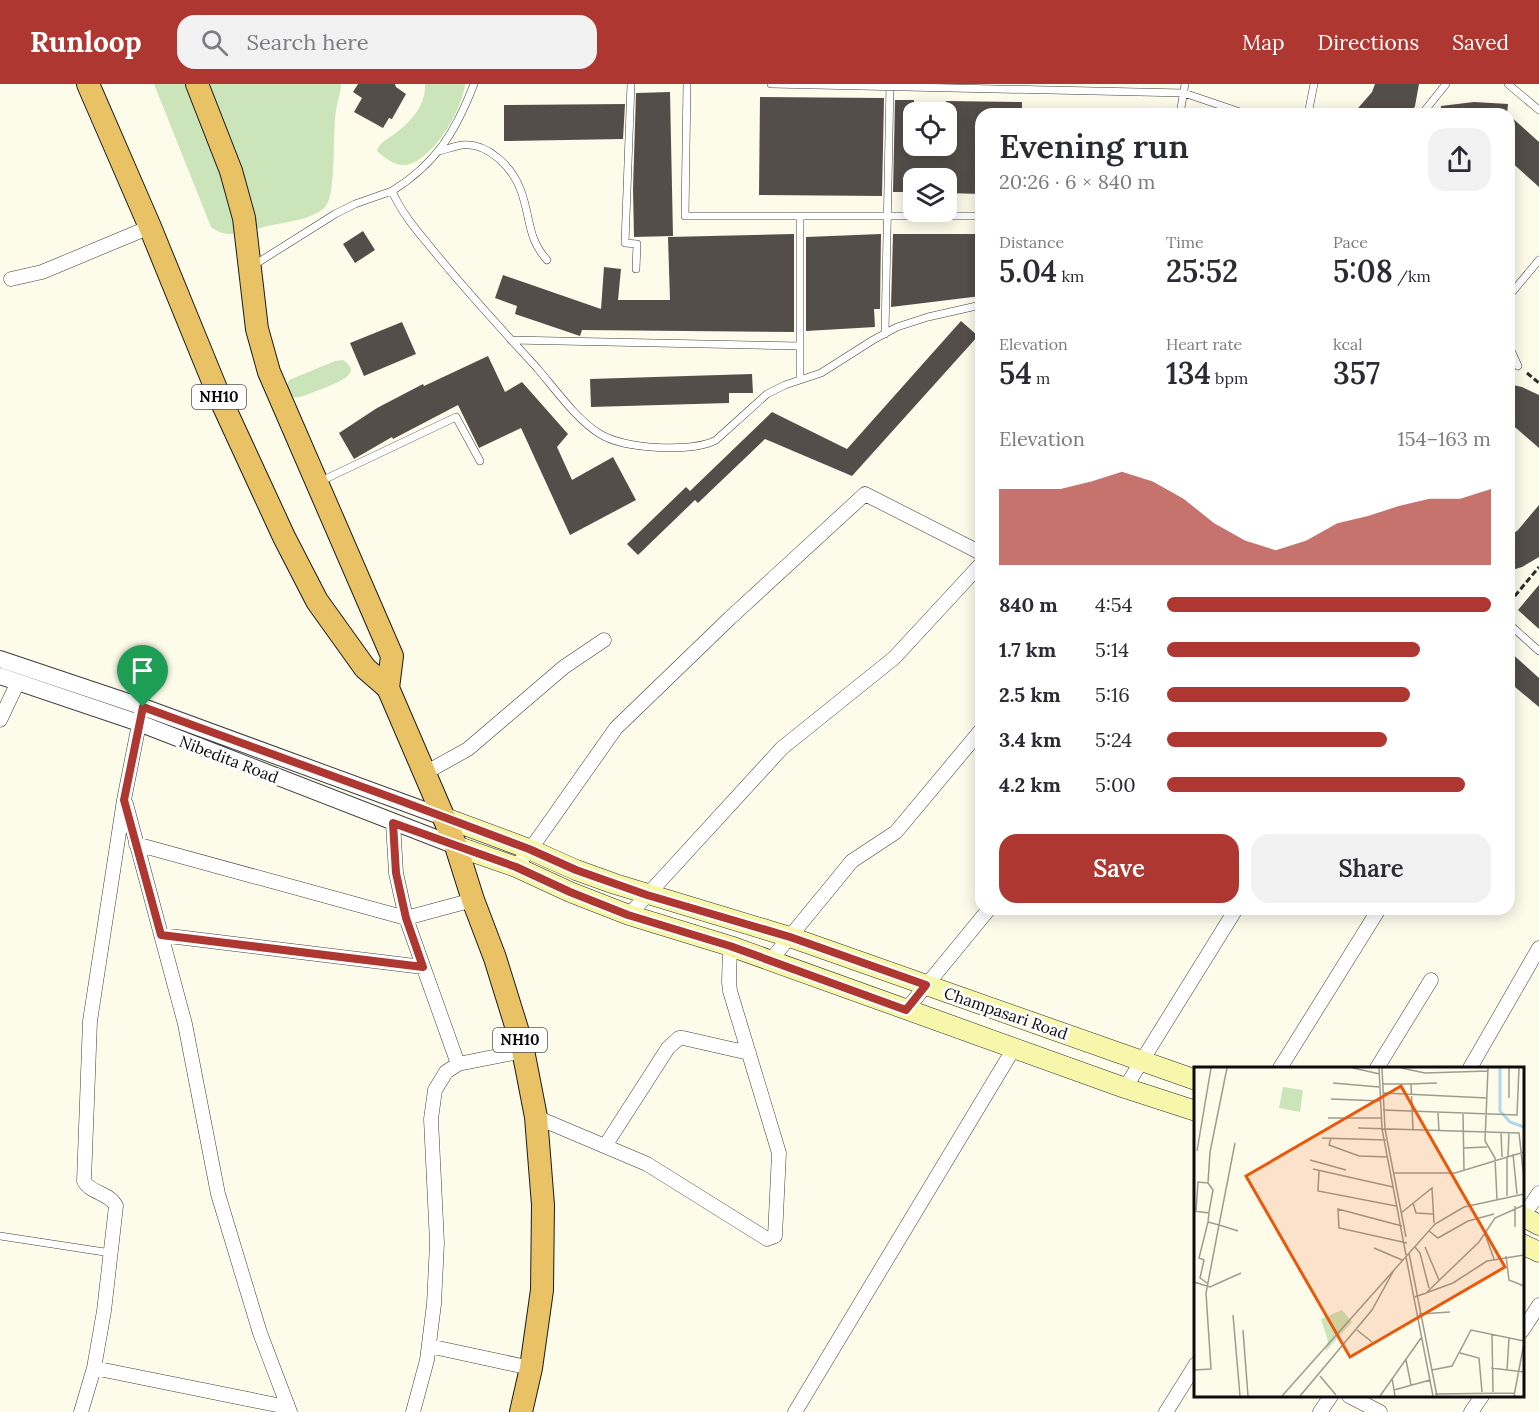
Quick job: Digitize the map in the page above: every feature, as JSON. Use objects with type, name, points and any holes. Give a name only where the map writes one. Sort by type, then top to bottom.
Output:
[{"type":"highway","name":"NH10","points":[[88,84],[150,227],[219,396],[284,537],[317,601],[364,668],[388,688],[456,846],[472,900],[495,958],[523,1050],[536,1117],[543,1205],[542,1290],[531,1368],[521,1412]]},
{"type":"highway","points":[[197,84],[231,171],[244,218],[257,329],[269,372],[392,656],[388,688]]},
{"type":"main road","name":"Champasari Road","points":[[443,817],[529,849],[576,870],[647,895],[790,937],[1194,1079]]},
{"type":"main road","name":"Champasari Road","points":[[456,846],[516,867],[628,915],[730,946],[1194,1111]]},
{"type":"main road","points":[[1524,1218],[1539,1225]]},
{"type":"main road","points":[[1524,1245],[1539,1252]]},
{"type":"street","points":[[11,279],[42,272],[150,227]]},
{"type":"street","points":[[516,867],[616,728],[730,618],[865,494],[975,550]]},
{"type":"street","points":[[628,915],[782,748],[894,658],[975,570]]},
{"type":"street","points":[[425,772],[468,749],[564,668],[604,640]]},
{"type":"street","name":"Nibedita Road","points":[[0,659],[141,715],[393,823],[456,846]]},
{"type":"street","name":"Nibedita Road","points":[[0,676],[141,715],[443,817]]},
{"type":"street","points":[[0,720],[18,682]]},
{"type":"street","points":[[81,1412],[94,1368],[116,1204],[112,1199],[86,1185],[84,1181],[90,1021],[124,800],[141,715]]},
{"type":"street","points":[[770,961],[852,861],[896,832],[975,737]]},
{"type":"street","points":[[124,800],[185,1024],[218,1194],[260,1333],[288,1410]]},
{"type":"street","points":[[393,823],[396,873],[406,918],[458,1064]]},
{"type":"street","points":[[136,844],[406,918],[472,900]]},
{"type":"street","points":[[906,1010],[984,915]]},
{"type":"street","points":[[1125,1088],[1232,915]]},
{"type":"street","points":[[1281,1067],[1375,915]]},
{"type":"street","points":[[161,935],[423,967]]},
{"type":"street","points":[[536,1117],[655,1168],[767,1239],[775,1236],[779,1153],[729,986],[730,946]]},
{"type":"street","points":[[1471,1067],[1539,948]]},
{"type":"street","points":[[1378,1067],[1431,980]]},
{"type":"street","points":[[605,1146],[668,1047],[679,1038],[749,1053]]},
{"type":"street","points":[[795,1412],[1014,1048]]},
{"type":"street","points":[[413,1412],[429,1346],[434,1304],[437,1243],[432,1101],[446,1072],[458,1064],[523,1050]]},
{"type":"street","points":[[1524,1216],[1539,1193]]},
{"type":"street","points":[[1524,1328],[1539,1305]]},
{"type":"street","points":[[429,1346],[531,1368]]},
{"type":"street","points":[[1166,1412],[1194,1367]]},
{"type":"street","points":[[94,1368],[288,1410]]},
{"type":"street","points":[[1320,1412],[1330,1397]]},
{"type":"street","points":[[1353,1397],[1380,1412]]},
{"type":"street","points":[[1471,1412],[1481,1397]]},
{"type":"lane","points":[[251,267],[355,204],[392,191],[413,178],[439,151],[465,107],[474,84]]},
{"type":"lane","points":[[631,84],[625,243],[637,244],[636,269]]},
{"type":"lane","points":[[687,84],[685,216],[975,216]]},
{"type":"lane","points":[[771,84],[1184,93],[1228,108]]},
{"type":"lane","points":[[1181,108],[1185,84]]},
{"type":"lane","points":[[1309,108],[1314,84]]},
{"type":"lane","points":[[1427,108],[1446,84]]},
{"type":"lane","points":[[1508,84],[1539,110]]},
{"type":"lane","points":[[885,333],[890,85]]},
{"type":"lane","points":[[439,151],[462,145],[473,146],[497,157],[512,172],[521,191],[532,238],[537,249],[547,260]]},
{"type":"lane","points":[[392,191],[400,211],[458,281],[593,430],[602,436],[629,445],[649,447],[706,445],[716,440],[767,394],[821,374],[897,327],[975,305]]},
{"type":"lane","points":[[800,216],[801,380]]},
{"type":"lane","points":[[1515,289],[1539,260]]},
{"type":"lane","points":[[512,340],[800,346]]},
{"type":"lane","points":[[1515,359],[1518,366]]},
{"type":"lane","points":[[316,483],[456,417],[480,461]]},
{"type":"lane","points":[[1515,629],[1539,651]]},
{"type":"lane","points":[[0,1236],[111,1253]]},
{"type":"path","points":[[1518,366],[1539,383]]},
{"type":"path","points":[[1515,596],[1539,567]]},
{"type":"green space","points":[[154,84],[341,84],[335,121],[331,189],[325,207],[304,218],[243,233],[224,233],[211,227]]},
{"type":"green space","points":[[425,84],[465,84],[452,121],[423,157],[412,163],[401,165],[388,160],[377,151],[378,148],[416,113],[423,100]]},
{"type":"green space","points":[[343,360],[351,370],[339,382],[302,396],[289,395],[286,388],[289,380],[335,361]]},
{"type":"building","points":[[358,84],[395,84],[406,94],[392,119],[389,118],[383,128],[354,112],[362,98],[353,92]]},
{"type":"building","points":[[1375,84],[1419,84],[1414,108],[1358,108],[1372,92]]},
{"type":"building","points":[[670,92],[673,236],[634,237],[636,93]]},
{"type":"building","points":[[760,97],[884,98],[882,196],[759,195]]},
{"type":"building","points":[[895,100],[914,100],[914,102],[903,102],[903,156],[957,156],[957,102],[946,101],[1022,102],[1022,108],[975,108],[975,194],[957,193],[957,168],[903,168],[903,192],[893,192]]},
{"type":"building","points":[[1474,102],[1508,104],[1508,108],[1441,108],[1441,106]]},
{"type":"building","points":[[625,104],[623,139],[504,141],[504,105]]},
{"type":"building","points":[[1515,120],[1539,142],[1539,187],[1515,165]]},
{"type":"building","points":[[363,231],[375,250],[355,263],[343,244]]},
{"type":"building","points":[[794,234],[794,332],[582,330],[580,336],[515,314],[517,306],[495,298],[503,275],[601,309],[604,267],[621,269],[618,300],[670,300],[668,237]]},
{"type":"building","points":[[881,234],[880,309],[874,309],[875,327],[806,331],[806,237]]},
{"type":"building","points":[[893,234],[975,234],[975,297],[891,307]]},
{"type":"building","points":[[961,321],[975,333],[975,339],[852,476],[765,439],[698,503],[695,500],[638,555],[627,544],[686,487],[690,491],[772,412],[847,449]]},
{"type":"building","points":[[402,322],[416,354],[364,376],[350,343]]},
{"type":"building","points":[[488,356],[505,392],[522,382],[568,434],[557,447],[572,480],[613,457],[636,500],[570,535],[521,428],[479,448],[458,405],[393,439],[392,437],[354,459],[339,433],[377,408],[423,384],[424,386]]},
{"type":"building","points":[[752,374],[753,393],[729,393],[729,403],[591,407],[590,379]]},
{"type":"building","points":[[1515,385],[1539,395],[1539,448],[1516,428]]},
{"type":"building","points":[[1539,505],[1539,557],[1515,569],[1515,532]]},
{"type":"building","points":[[1539,585],[1539,629],[1518,610]]},
{"type":"building","points":[[1515,656],[1539,678],[1539,707],[1515,687]]},
{"type":"route","points":[[143,707],[529,849],[615,884],[790,937],[926,985],[906,1010],[730,946],[628,915],[516,867],[393,823],[396,873],[406,918],[423,967],[161,935],[124,800],[143,707]]}]
